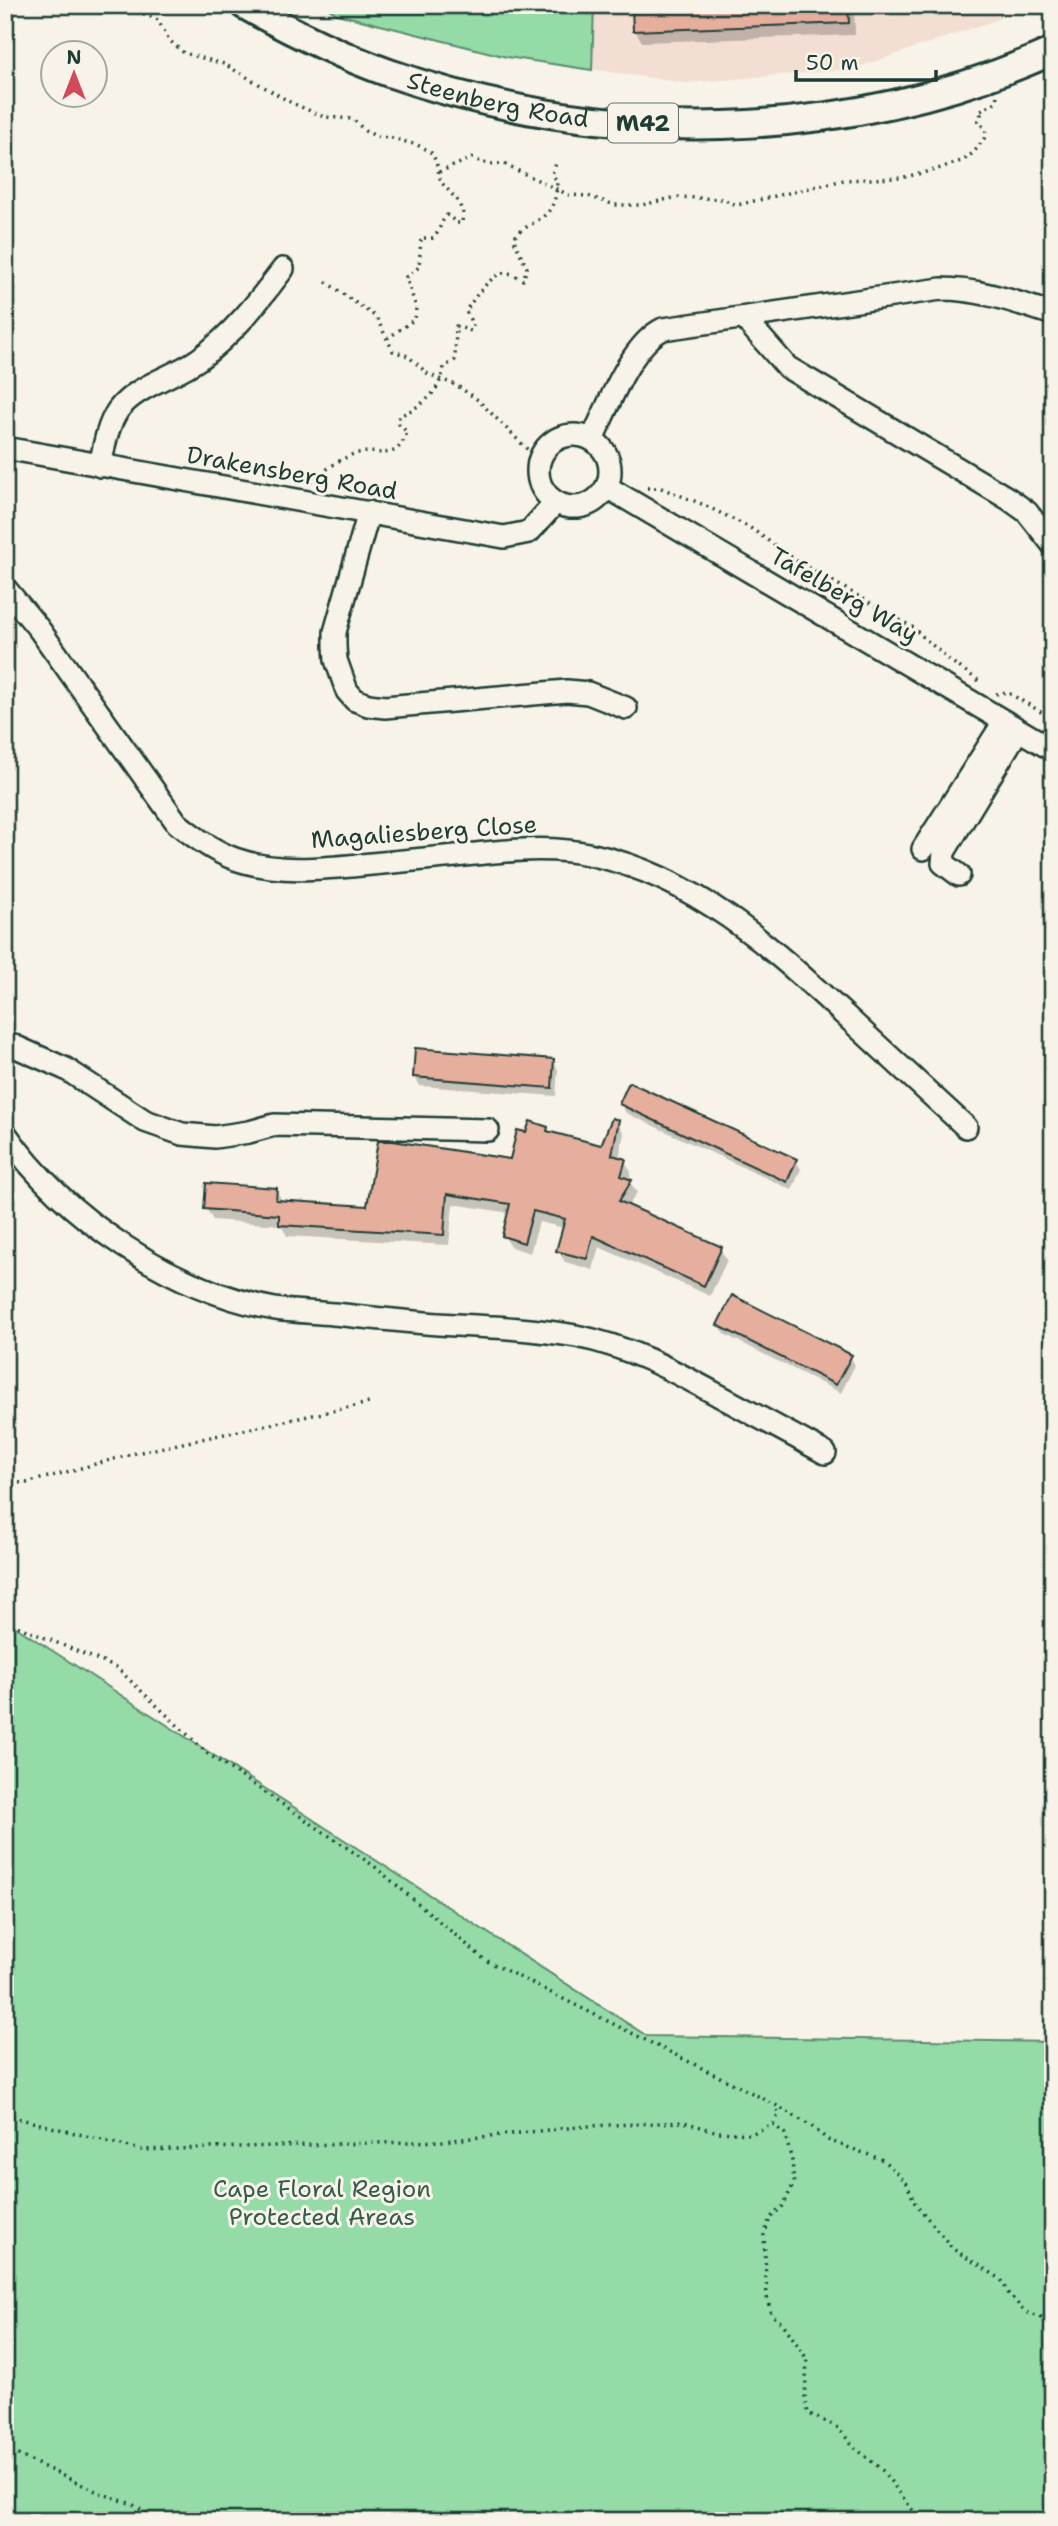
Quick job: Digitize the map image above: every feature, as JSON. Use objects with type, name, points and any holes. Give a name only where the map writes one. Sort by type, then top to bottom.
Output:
[{"type":"main road","name":"Steenberg Road","points":[[244,5],[337,52],[430,86],[530,110],[620,122],[728,125],[847,113],[971,82],[1053,51]]},
{"type":"street","points":[[100,466],[110,427],[123,405],[145,389],[200,359],[248,315],[283,269]]},
{"type":"street","points":[[592,439],[631,363],[652,334],[673,327],[940,289],[987,293],[1053,314]]},
{"type":"street","points":[[744,318],[787,367],[1009,499],[1027,512],[1053,545]]},
{"type":"street","points":[[570,435],[592,439],[601,446],[610,466],[607,487],[600,497],[579,507],[556,502],[541,486],[538,475],[540,461],[550,444],[559,438],[570,435]]},
{"type":"street","name":"Drakensberg Road","points":[[5,448],[463,531],[514,537],[529,532],[556,502]]},
{"type":"street","name":"Tafelberg Way","points":[[607,487],[1053,750]]},
{"type":"street","points":[[369,512],[335,632],[336,660],[347,691],[355,700],[385,707],[567,691],[588,693],[626,708]]},
{"type":"street","name":"Magaliesberg Close","points":[[5,588],[39,629],[177,823],[195,838],[225,855],[269,867],[325,868],[504,850],[553,849],[593,855],[629,865],[698,897],[741,923],[966,1127]]},
{"type":"street","points":[[923,849],[1011,726]]},
{"type":"street","points":[[959,875],[943,863],[944,852],[1011,726]]},
{"type":"street","points":[[5,1042],[66,1069],[145,1121],[182,1134],[215,1137],[274,1125],[488,1130]]},
{"type":"street","points":[[5,1133],[33,1168],[103,1231],[137,1254],[220,1294],[275,1309],[453,1325],[502,1326],[601,1342],[657,1362],[825,1452]]},
{"type":"path","points":[[124,5],[158,20],[169,40],[184,53],[224,64],[290,102],[324,117],[353,119],[365,131],[378,137],[392,138],[430,151],[441,182],[457,200],[463,212],[462,223],[457,223],[447,215],[438,234],[433,238],[421,238],[419,267],[406,277],[416,307],[415,319],[388,338]]},
{"type":"path","points":[[439,172],[472,158],[487,164],[504,164],[569,195],[588,196],[615,205],[642,205],[677,197],[722,199],[737,205],[844,180],[900,178],[964,160],[984,139],[986,130],[978,121],[981,115],[979,111],[996,102],[998,92]]},
{"type":"path","points":[[300,489],[320,473],[356,453],[392,453],[402,445],[407,432],[399,424],[399,416],[432,396],[442,380],[444,367],[455,360],[456,326],[471,331],[473,326],[467,311],[474,296],[506,272],[523,280],[527,268],[514,240],[517,233],[541,219],[555,204],[557,181],[552,174],[557,161]]},
{"type":"path","points":[[326,282],[376,317],[393,351],[408,356],[428,373],[456,385],[478,400],[540,461]]},
{"type":"path","points":[[626,498],[639,488],[661,488],[749,527],[797,561],[912,627],[949,660],[997,695],[1007,692],[1053,719]]},
{"type":"path","points":[[5,1482],[26,1483],[136,1453],[369,1403]]},
{"type":"path","points":[[5,1621],[117,1668],[208,1754],[374,1866],[485,1960],[774,2104],[811,2126],[828,2140],[883,2160],[906,2182],[915,2203],[953,2249],[1001,2279],[1009,2294],[1025,2312],[1053,2322]]},
{"type":"path","points":[[5,2115],[141,2150],[443,2141],[587,2126],[684,2122],[718,2132],[751,2134],[773,2124],[779,2114],[774,2104]]},
{"type":"path","points":[[773,2124],[785,2134],[792,2161],[793,2183],[783,2206],[770,2218],[764,2235],[767,2297],[771,2314],[784,2325],[807,2359],[805,2397],[808,2413],[838,2428],[854,2447],[883,2470],[921,2521]]},
{"type":"path","points":[[5,2449],[100,2493],[132,2504],[158,2521]]},
{"type":"shaded area","points":[[323,5],[1025,5],[996,20],[853,69],[686,83],[507,57],[337,14]]},
{"type":"green space","points":[[323,5],[594,5],[592,70],[507,57],[337,14]]},
{"type":"green space","name":"Cape Floral Region Protected Areas","points":[[5,1620],[647,2036],[1053,2042],[1053,2521],[5,2521]]},
{"type":"building","points":[[632,5],[848,5],[849,23],[633,31]]},
{"type":"building","points":[[415,1048],[554,1059],[552,1088],[413,1077]]},
{"type":"building","points":[[629,1082],[797,1159],[787,1182],[619,1104]]},
{"type":"building","points":[[612,1118],[619,1120],[612,1155],[626,1159],[621,1176],[632,1180],[619,1201],[722,1247],[704,1286],[593,1236],[587,1259],[556,1251],[565,1219],[533,1211],[524,1243],[502,1236],[510,1204],[447,1194],[444,1235],[279,1225],[279,1215],[204,1209],[206,1183],[277,1188],[276,1200],[367,1206],[378,1141],[510,1159],[517,1130],[526,1132],[530,1121],[548,1127],[547,1131],[601,1145]]},
{"type":"building","points":[[732,1295],[852,1355],[836,1385],[717,1325]]}]
